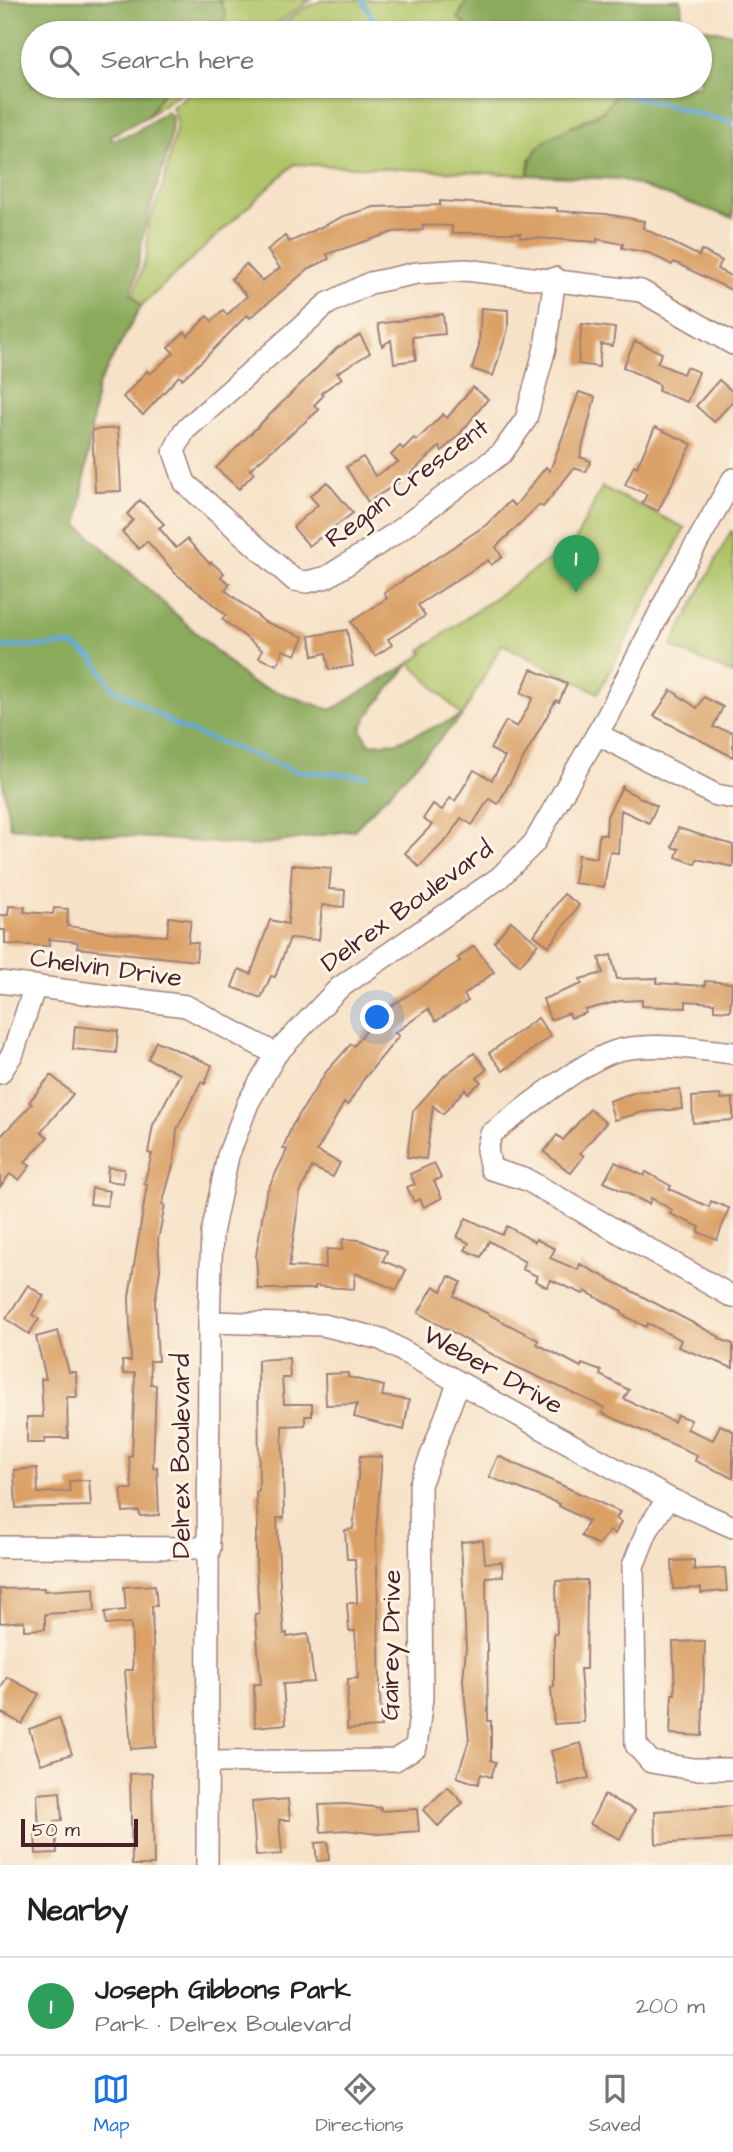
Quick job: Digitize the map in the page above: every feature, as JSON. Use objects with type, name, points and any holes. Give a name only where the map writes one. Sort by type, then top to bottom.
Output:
[{"type":"street","name":"Regan Crescent","points":[[555,278],[545,348],[526,419],[502,453],[394,534],[327,578],[307,582],[294,580],[185,483],[174,451],[184,430],[327,304],[370,282],[417,273],[466,270],[555,278],[641,291],[733,344]]},
{"type":"street","name":"Delrex Boulevard","points":[[207,1865],[210,1762],[209,1322],[212,1233],[228,1156],[248,1103],[276,1054],[339,988],[499,878],[534,843],[597,734],[675,582],[733,478]]},
{"type":"street","points":[[597,734],[716,795],[733,798]]},
{"type":"street","name":"Chelvin Drive","points":[[0,982],[186,1006],[276,1054]]},
{"type":"street","points":[[0,1073],[13,1053],[35,986]]},
{"type":"street","points":[[733,1052],[681,1048],[622,1049],[584,1068],[491,1134],[487,1150],[491,1169],[527,1180],[733,1297]]},
{"type":"street","name":"Weber Drive","points":[[209,1322],[323,1325],[381,1339],[668,1498],[733,1527]]},
{"type":"street","name":"Gairey Drive","points":[[210,1762],[395,1760],[416,1747],[422,1698],[419,1485],[458,1384]]},
{"type":"street","points":[[668,1498],[647,1531],[633,1566],[636,1745],[651,1762],[693,1769],[733,1769]]},
{"type":"street","points":[[0,1547],[210,1548]]},
{"type":"green space","points":[[0,0],[220,0],[226,15],[224,21],[21,21],[21,98],[159,98],[148,116],[110,136],[112,140],[132,134],[166,112],[172,116],[166,157],[146,223],[131,293],[141,306],[97,387],[78,525],[251,683],[331,710],[410,663],[368,715],[361,730],[370,744],[397,742],[462,716],[354,830],[254,846],[10,827],[0,765]]},
{"type":"green space","points":[[220,0],[311,0],[280,21],[221,21]]},
{"type":"green space","points":[[323,0],[467,0],[458,18],[462,21],[286,21],[303,9]]},
{"type":"green space","points":[[467,0],[681,0],[682,21],[462,21],[458,18]]},
{"type":"green space","points":[[712,30],[733,34],[733,218],[620,179],[528,175],[531,159],[547,139],[596,116],[613,98],[712,98]]},
{"type":"green space","points":[[159,98],[173,98],[148,116]]},
{"type":"green space","points":[[184,98],[613,98],[605,109],[572,126],[529,159],[528,175],[294,164],[141,306],[133,297],[147,254],[148,224],[163,187],[176,129],[177,120],[172,107]]},
{"type":"green space","points":[[602,487],[685,528],[598,693],[502,644],[462,716],[410,663],[423,654],[421,650],[575,541]]},
{"type":"green space","points":[[731,531],[733,532],[733,674],[671,647]]},
{"type":"building","points":[[440,201],[557,208],[557,211],[606,214],[644,221],[643,228],[699,256],[701,250],[722,261],[717,269],[733,277],[733,291],[674,262],[672,265],[649,253],[622,248],[623,244],[597,239],[597,242],[520,237],[521,233],[452,233],[452,226],[422,225],[423,230],[393,232],[327,254],[329,259],[308,269],[250,318],[247,315],[182,379],[179,376],[143,415],[123,397],[147,371],[150,374],[174,353],[168,347],[185,332],[188,336],[207,316],[212,321],[223,310],[227,315],[247,296],[231,279],[246,264],[262,281],[280,268],[267,250],[285,236],[290,242],[344,216],[374,207],[440,205]]},
{"type":"building","points":[[481,308],[508,310],[508,329],[493,376],[472,369],[479,346]]},
{"type":"building","points":[[443,314],[445,334],[412,337],[416,360],[394,363],[391,340],[382,346],[378,324]]},
{"type":"building","points":[[582,324],[615,328],[613,346],[601,344],[599,367],[578,364]]},
{"type":"building","points":[[360,335],[370,353],[337,373],[342,378],[321,393],[323,396],[314,405],[319,410],[250,469],[254,473],[239,489],[216,468],[337,348]]},
{"type":"building","points":[[635,341],[662,353],[657,363],[683,374],[686,367],[699,372],[687,402],[658,391],[660,385],[623,367]]},
{"type":"building","points":[[719,380],[733,392],[733,401],[714,422],[696,406]]},
{"type":"building","points":[[473,387],[488,399],[459,435],[442,451],[439,447],[407,477],[368,502],[346,467],[363,457],[375,476],[398,462],[391,455],[400,446],[403,449],[414,438],[416,441],[443,414],[447,418]]},
{"type":"building","points":[[579,392],[595,397],[580,457],[591,461],[586,472],[574,468],[543,507],[539,505],[496,547],[502,557],[491,565],[488,560],[418,605],[425,616],[388,639],[392,645],[375,656],[351,622],[387,598],[384,593],[486,525],[510,501],[515,506],[546,467],[550,471]]},
{"type":"building","points":[[655,427],[692,444],[658,511],[642,504],[647,494],[625,485],[634,465],[637,467]]},
{"type":"building","points":[[118,428],[121,491],[95,492],[92,430]]},
{"type":"building","points":[[327,482],[353,513],[309,546],[293,527],[318,505],[310,496]]},
{"type":"building","points":[[140,500],[164,524],[159,528],[176,548],[187,539],[210,564],[211,562],[224,573],[221,577],[230,584],[225,590],[265,622],[304,637],[296,655],[283,650],[277,665],[259,658],[262,650],[222,619],[226,615],[175,573],[147,541],[139,549],[122,532],[133,520],[127,514]]},
{"type":"building","points":[[347,630],[353,666],[329,670],[326,653],[313,656],[310,636]]},
{"type":"building","points":[[531,669],[567,684],[559,702],[556,700],[498,804],[489,799],[472,825],[461,818],[448,838],[419,867],[405,853],[432,825],[423,819],[433,804],[442,810],[450,798],[455,801],[474,770],[492,780],[505,757],[490,749],[506,721],[517,727],[533,698],[521,693]]},
{"type":"building","points":[[671,690],[697,708],[704,697],[723,707],[713,727],[733,732],[733,757],[654,716]]},
{"type":"building","points":[[623,785],[623,789],[657,806],[649,823],[621,810],[618,853],[610,852],[604,887],[574,883],[578,855],[597,858],[599,834],[606,835],[607,816]]},
{"type":"building","points":[[678,828],[733,845],[733,867],[697,859],[695,864],[676,857],[679,849],[672,847]]},
{"type":"building","points":[[292,865],[331,868],[329,889],[345,890],[344,907],[322,905],[319,940],[290,938],[275,977],[271,976],[261,998],[232,987],[239,969],[251,974],[270,920],[288,924]]},
{"type":"building","points":[[564,894],[579,905],[549,946],[534,935]]},
{"type":"building","points":[[9,906],[25,907],[24,912],[53,914],[54,908],[68,909],[67,926],[116,933],[167,936],[169,917],[191,920],[188,942],[198,943],[196,961],[77,948],[78,942],[49,939],[49,946],[5,944],[5,930],[0,930],[0,915],[8,915]]},
{"type":"building","points":[[511,921],[538,944],[520,965],[494,942]]},
{"type":"building","points":[[474,946],[494,972],[464,995],[468,1001],[436,1021],[428,1009],[395,1033],[399,1036],[363,1080],[348,1105],[344,1103],[317,1151],[340,1163],[333,1177],[312,1167],[300,1193],[289,1267],[325,1268],[327,1249],[342,1250],[343,1239],[360,1240],[387,1251],[383,1261],[406,1270],[397,1290],[355,1273],[354,1289],[315,1286],[315,1289],[258,1289],[256,1256],[266,1193],[287,1150],[283,1148],[292,1126],[326,1072],[351,1044],[354,1046],[379,1014],[460,961],[458,958]]},
{"type":"building","points":[[611,955],[617,979],[657,978],[657,983],[705,986],[705,981],[732,983],[730,1011],[714,1010],[714,1003],[686,1001],[686,1008],[642,1006],[642,1000],[620,1001],[585,1010],[586,1013],[571,1018],[569,1013],[550,1020],[543,999],[582,984],[580,979],[603,973],[599,958]]},
{"type":"building","points":[[538,1018],[551,1036],[503,1071],[489,1053]]},
{"type":"building","points":[[75,1026],[118,1031],[116,1053],[73,1049]]},
{"type":"building","points":[[156,1041],[212,1065],[205,1084],[201,1082],[177,1129],[174,1162],[162,1205],[165,1205],[158,1240],[160,1270],[155,1302],[158,1361],[150,1361],[151,1384],[156,1385],[153,1468],[157,1467],[159,1515],[140,1516],[139,1511],[123,1512],[121,1489],[132,1489],[129,1457],[132,1456],[135,1373],[123,1374],[122,1361],[131,1361],[129,1297],[147,1185],[144,1184],[152,1154],[148,1153],[153,1125],[180,1074],[148,1059]]},
{"type":"building","points":[[474,1053],[487,1069],[477,1078],[481,1082],[468,1093],[465,1089],[443,1114],[433,1106],[426,1159],[407,1157],[413,1111],[444,1076]]},
{"type":"building","points":[[51,1075],[73,1094],[41,1132],[48,1137],[25,1162],[30,1166],[19,1180],[10,1174],[0,1187],[0,1137],[32,1104],[29,1102]]},
{"type":"building","points":[[680,1089],[682,1109],[643,1112],[614,1120],[609,1101],[636,1092]]},
{"type":"building","points":[[720,1095],[721,1099],[733,1098],[733,1120],[693,1123],[692,1097]]},
{"type":"building","points":[[590,1109],[606,1123],[580,1153],[584,1156],[571,1173],[544,1152],[557,1135],[563,1140]]},
{"type":"building","points":[[615,1162],[644,1176],[646,1172],[671,1186],[669,1189],[709,1207],[711,1201],[729,1208],[717,1240],[698,1232],[700,1227],[670,1214],[672,1210],[651,1198],[649,1204],[604,1182]]},
{"type":"building","points":[[434,1163],[441,1178],[434,1181],[442,1198],[424,1207],[420,1199],[414,1202],[407,1187],[415,1184],[410,1174]]},
{"type":"building","points":[[108,1167],[124,1169],[123,1183],[107,1181]]},
{"type":"building","points":[[92,1188],[110,1191],[107,1206],[90,1204]]},
{"type":"building","points":[[466,1218],[502,1235],[507,1226],[535,1242],[536,1239],[555,1249],[550,1258],[578,1270],[580,1264],[733,1344],[733,1368],[678,1347],[681,1340],[648,1323],[646,1327],[585,1291],[583,1294],[551,1280],[547,1287],[535,1281],[537,1276],[522,1269],[525,1262],[489,1241],[481,1257],[465,1250],[469,1243],[457,1237]]},
{"type":"building","points":[[449,1276],[461,1282],[454,1296],[538,1340],[537,1344],[581,1367],[582,1364],[601,1371],[600,1375],[629,1390],[624,1399],[674,1422],[677,1415],[691,1420],[687,1429],[713,1440],[720,1425],[733,1431],[733,1478],[695,1461],[697,1455],[602,1413],[605,1408],[508,1363],[418,1313],[434,1286],[442,1291]]},
{"type":"building","points":[[28,1285],[44,1296],[32,1315],[39,1319],[29,1334],[6,1319]]},
{"type":"building","points":[[58,1331],[69,1372],[76,1372],[77,1397],[67,1397],[68,1438],[45,1438],[45,1443],[27,1443],[27,1417],[43,1417],[41,1379],[46,1379],[36,1337]]},
{"type":"building","points":[[289,1358],[290,1378],[282,1378],[284,1404],[312,1404],[312,1416],[305,1416],[305,1425],[282,1426],[284,1518],[277,1518],[280,1586],[284,1634],[287,1633],[287,1637],[308,1634],[314,1682],[283,1684],[286,1724],[255,1727],[254,1684],[261,1684],[255,1614],[259,1614],[256,1563],[256,1492],[259,1491],[258,1360]]},
{"type":"building","points":[[348,1373],[348,1377],[384,1386],[382,1396],[409,1400],[404,1430],[354,1417],[357,1404],[326,1405],[325,1374]]},
{"type":"building","points":[[360,1456],[382,1457],[376,1532],[381,1727],[347,1729],[348,1679],[358,1678],[355,1631],[349,1631],[347,1603],[357,1603],[355,1559],[347,1559],[345,1530],[353,1529]]},
{"type":"building","points":[[498,1456],[620,1512],[616,1519],[621,1522],[615,1534],[610,1531],[598,1545],[581,1536],[588,1521],[559,1506],[560,1504],[489,1477]]},
{"type":"building","points":[[37,1468],[38,1493],[70,1491],[69,1481],[89,1480],[91,1506],[16,1508],[14,1470]]},
{"type":"building","points":[[483,1540],[485,1563],[502,1562],[503,1576],[486,1577],[488,1721],[491,1721],[491,1760],[496,1762],[491,1777],[481,1774],[478,1784],[457,1777],[469,1740],[463,1680],[466,1648],[461,1542]]},
{"type":"building","points":[[694,1560],[694,1570],[725,1568],[727,1591],[701,1593],[701,1588],[673,1589],[672,1561]]},
{"type":"building","points":[[587,1580],[586,1669],[580,1669],[584,1722],[554,1724],[551,1687],[554,1687],[554,1634],[557,1634],[556,1581]]},
{"type":"building","points":[[155,1585],[157,1606],[152,1606],[156,1747],[131,1749],[125,1670],[133,1670],[131,1623],[106,1625],[105,1612],[126,1610],[124,1587]]},
{"type":"building","points":[[44,1588],[44,1591],[94,1588],[95,1611],[45,1614],[45,1629],[24,1630],[24,1621],[0,1623],[0,1589]]},
{"type":"building","points":[[705,1641],[702,1736],[670,1734],[672,1694],[675,1694],[673,1642]]},
{"type":"building","points":[[7,1677],[39,1694],[22,1724],[0,1712],[0,1690]]},
{"type":"building","points":[[59,1718],[72,1754],[41,1764],[29,1729]]},
{"type":"building","points":[[581,1743],[589,1778],[559,1785],[551,1751]]},
{"type":"building","points":[[152,1773],[154,1865],[132,1865],[130,1774]]},
{"type":"building","points":[[448,1787],[463,1803],[438,1826],[423,1810]]},
{"type":"building","points":[[60,1792],[62,1820],[54,1821],[57,1853],[36,1854],[35,1831],[39,1831],[37,1794]]},
{"type":"building","points":[[604,1795],[635,1810],[620,1839],[590,1824]]},
{"type":"building","points":[[288,1799],[290,1820],[279,1820],[282,1854],[256,1856],[252,1802]]},
{"type":"building","points":[[346,1804],[381,1808],[381,1811],[417,1809],[419,1831],[378,1834],[346,1830],[321,1832],[319,1805]]},
{"type":"building","points":[[733,1806],[733,1839],[656,1844],[655,1811]]},
{"type":"building","points":[[328,1842],[329,1860],[317,1861],[315,1843]]},
{"type":"waterway","points":[[362,0],[374,21]]},
{"type":"waterway","points":[[639,98],[733,123]]},
{"type":"waterway","points":[[0,647],[72,645],[93,658],[112,687],[181,728],[296,771],[367,776]]},
{"type":"place","name":"Joseph Gibbons Park","points":[[576,593]]}]
